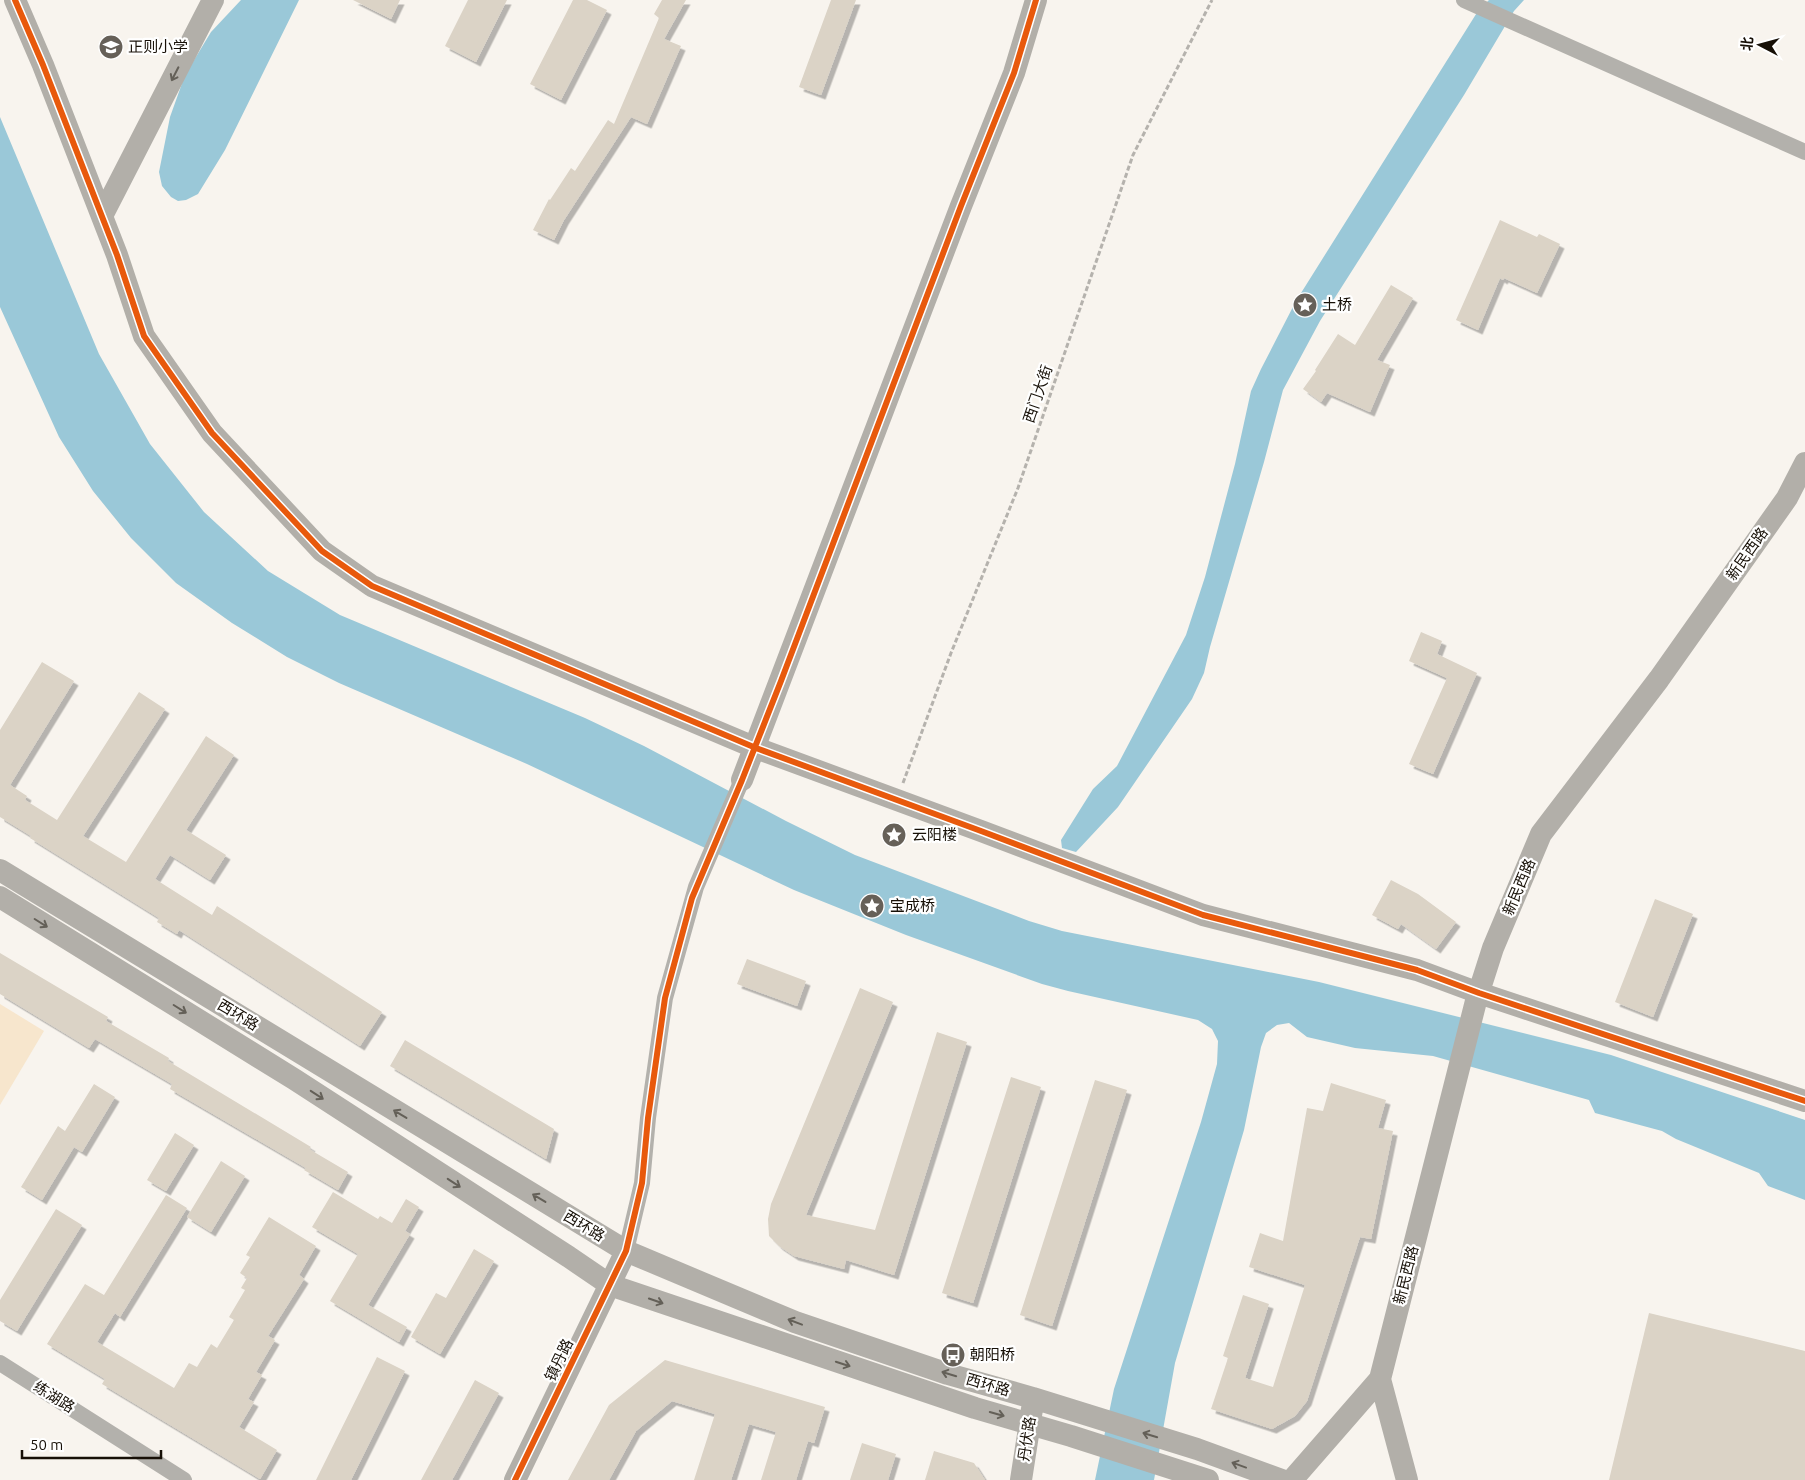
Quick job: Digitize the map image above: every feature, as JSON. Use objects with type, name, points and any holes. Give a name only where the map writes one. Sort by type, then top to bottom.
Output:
[{"type":"street","points":[[15,0],[43,64],[117,255],[144,336],[212,433],[322,551],[372,586],[756,748],[1203,915],[1416,970],[1477,997],[1805,1101]]},
{"type":"street","points":[[102,216],[213,0]]},
{"type":"street","points":[[626,1251],[642,1183],[665,998],[696,887],[756,748],[961,206],[1014,73],[1036,0]]},
{"type":"street","points":[[1465,1],[1805,152]]},
{"type":"street","name":"新民西路","points":[[1292,1480],[1380,1379],[1477,997],[1494,948],[1541,834],[1664,671],[1787,498],[1805,463]]},
{"type":"street","name":"西环路","points":[[0,870],[626,1251],[795,1322],[948,1374],[1033,1398],[1197,1449],[1282,1480]]},
{"type":"street","name":"西环路","points":[[0,897],[294,1079],[561,1251],[610,1285],[976,1408],[1091,1442],[1197,1477]]},
{"type":"street","name":"镇丹路","points":[[515,1480],[626,1251]]},
{"type":"street","name":"练湖路","points":[[0,1363],[184,1480]]},
{"type":"street","name":"新民西路","points":[[1380,1379],[1407,1480]]},
{"type":"street","name":"丹伏路","points":[[1021,1480],[1033,1398]]},
{"type":"shaded area","points":[[0,1004],[44,1031],[0,1105]]},
{"type":"water","points":[[241,0],[299,0],[225,150],[198,194],[186,200],[178,201],[171,197],[162,186],[159,172],[170,117],[185,75],[211,32]]},
{"type":"water","points":[[1489,0],[1524,0],[1514,11],[1464,95],[1320,321],[1283,390],[1204,673],[1192,699],[1118,807],[1076,852],[1062,848],[1061,840],[1093,789],[1117,766],[1186,635],[1205,577],[1235,464],[1251,391],[1261,369],[1296,301],[1478,11]]},
{"type":"water","points":[[0,117],[99,354],[150,444],[204,512],[268,571],[340,615],[585,718],[644,746],[855,855],[1029,921],[1062,931],[1319,982],[1611,1055],[1805,1120],[1805,1200],[1768,1186],[1759,1173],[1676,1139],[1662,1131],[1595,1113],[1589,1100],[1433,1056],[1355,1048],[1307,1037],[1289,1023],[1277,1025],[1266,1033],[1261,1047],[1244,1130],[1175,1363],[1154,1480],[1095,1480],[1114,1389],[1201,1122],[1217,1064],[1218,1041],[1212,1029],[1198,1020],[1042,984],[906,935],[794,890],[527,764],[339,683],[287,657],[232,623],[176,583],[131,538],[93,491],[59,437],[0,307]]},
{"type":"building","points":[[353,0],[400,0],[391,19]]},
{"type":"building","points":[[468,0],[507,0],[476,62],[445,46]]},
{"type":"building","points":[[573,0],[587,0],[607,10],[561,100],[530,84]]},
{"type":"building","points":[[662,0],[686,0],[664,39],[681,46],[647,124],[631,117],[564,220],[554,240],[533,230],[549,199],[571,168],[575,171],[608,120],[614,124],[659,18],[654,14]]},
{"type":"building","points":[[831,0],[856,0],[821,95],[799,87]]},
{"type":"building","points":[[1500,220],[1537,237],[1539,234],[1560,244],[1537,293],[1504,278],[1503,280],[1500,278],[1478,330],[1456,320]]},
{"type":"building","points":[[1391,285],[1413,298],[1377,360],[1390,365],[1370,412],[1327,393],[1321,402],[1303,389],[1338,334],[1355,345]]},
{"type":"building","points":[[1421,632],[1442,641],[1437,654],[1477,673],[1433,774],[1409,764],[1447,678],[1409,661]]},
{"type":"building","points":[[42,662],[74,681],[10,785],[27,796],[25,800],[57,820],[139,692],[165,709],[83,836],[126,862],[206,736],[234,755],[186,830],[226,855],[210,880],[170,855],[155,879],[212,915],[217,906],[382,1012],[360,1046],[179,930],[177,934],[157,922],[159,918],[30,838],[31,836],[0,817],[0,730]]},
{"type":"building","points":[[1391,880],[1418,894],[1456,922],[1436,949],[1401,924],[1398,929],[1372,915]]},
{"type":"building","points":[[1655,899],[1693,914],[1653,1017],[1615,1002]]},
{"type":"building","points":[[0,953],[108,1017],[106,1021],[169,1058],[168,1061],[311,1147],[309,1149],[348,1172],[338,1190],[304,1170],[306,1168],[170,1089],[172,1084],[95,1039],[89,1048],[0,994]]},
{"type":"building","points":[[747,959],[806,981],[797,1006],[737,984]]},
{"type":"building","points":[[860,988],[893,1002],[806,1215],[875,1230],[937,1032],[967,1042],[894,1275],[846,1260],[844,1269],[794,1256],[779,1246],[769,1236],[768,1219],[771,1204]]},
{"type":"building","points":[[405,1040],[554,1129],[546,1159],[390,1066]]},
{"type":"building","points":[[1011,1077],[1041,1087],[973,1303],[942,1293]]},
{"type":"building","points":[[1095,1080],[1127,1090],[1052,1326],[1020,1315]]},
{"type":"building","points":[[1331,1083],[1386,1100],[1378,1128],[1393,1131],[1371,1239],[1360,1237],[1307,1401],[1295,1416],[1272,1429],[1211,1409],[1228,1358],[1223,1356],[1243,1295],[1269,1304],[1245,1378],[1273,1387],[1305,1285],[1249,1267],[1260,1233],[1283,1241],[1307,1108],[1323,1111]]},
{"type":"building","points":[[94,1084],[115,1097],[82,1152],[74,1147],[42,1200],[21,1187],[58,1126],[65,1131]]},
{"type":"building","points":[[175,1133],[194,1145],[166,1191],[147,1180]]},
{"type":"building","points":[[221,1161],[245,1176],[211,1232],[187,1217]]},
{"type":"building","points":[[333,1192],[378,1219],[380,1216],[392,1223],[406,1199],[419,1207],[405,1231],[410,1234],[368,1305],[407,1327],[399,1342],[330,1301],[358,1254],[312,1227]]},
{"type":"building","points":[[166,1195],[187,1208],[120,1317],[115,1313],[97,1342],[174,1388],[189,1363],[197,1367],[211,1344],[217,1348],[234,1320],[229,1317],[245,1290],[241,1288],[247,1278],[240,1273],[250,1257],[246,1255],[269,1217],[316,1246],[299,1275],[304,1279],[268,1336],[275,1340],[256,1372],[262,1375],[248,1399],[254,1402],[239,1427],[277,1450],[260,1479],[102,1384],[105,1379],[47,1344],[85,1284],[104,1295]]},
{"type":"building","points":[[56,1209],[82,1225],[17,1331],[0,1321],[0,1300]]},
{"type":"building","points":[[474,1249],[494,1261],[440,1354],[411,1337],[436,1293],[446,1298]]},
{"type":"building","points":[[1649,1313],[1805,1351],[1805,1480],[1609,1480]]},
{"type":"building","points":[[377,1357],[405,1371],[351,1480],[316,1480]]},
{"type":"building","points":[[665,1360],[825,1407],[814,1443],[808,1441],[796,1480],[761,1480],[776,1432],[749,1424],[731,1480],[694,1480],[715,1414],[672,1401],[636,1431],[609,1480],[568,1480],[609,1405]]},
{"type":"building","points":[[475,1380],[499,1393],[452,1480],[421,1480]]},
{"type":"building","points":[[862,1443],[896,1454],[888,1480],[850,1480]]},
{"type":"building","points":[[934,1451],[974,1463],[985,1480],[925,1480]]},
{"type":"cycle path","points":[[15,0],[43,65],[117,255],[144,336],[212,433],[322,551],[372,586],[756,748],[1203,915],[1417,970],[1479,993],[1805,1101]]},
{"type":"cycle path","points":[[515,1480],[626,1251],[642,1183],[648,1118],[665,998],[692,898],[781,681],[961,206],[1014,73],[1036,0]]},
{"type":"place","name":"正则小学","points":[[111,47]]},
{"type":"place","name":"土桥","points":[[1305,305]]},
{"type":"place","name":"云阳楼","points":[[894,835]]},
{"type":"place","name":"宝成桥","points":[[872,906]]},
{"type":"place","name":"朝阳桥","points":[[953,1355]]}]
